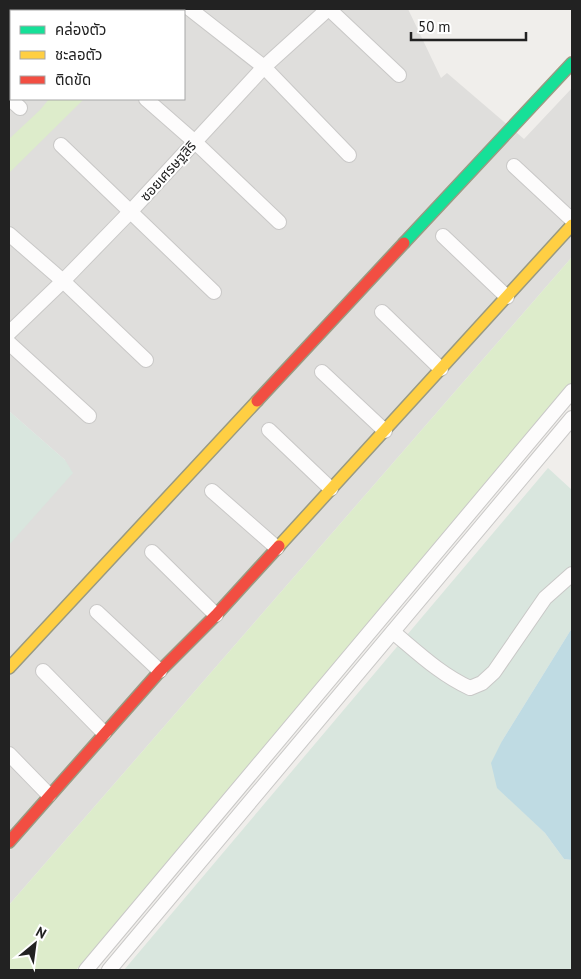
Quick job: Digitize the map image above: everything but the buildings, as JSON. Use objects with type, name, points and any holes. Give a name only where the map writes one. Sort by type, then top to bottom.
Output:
[{"type":"street","points":[[190,9],[264,67],[349,155]]},
{"type":"street","points":[[328,9],[399,75]]},
{"type":"street","name":"ซอยเศรษฐสิริ","points":[[9,333],[132,211],[264,67],[328,9]]},
{"type":"street","points":[[9,668],[572,63]]},
{"type":"street","points":[[11,100],[20,108]]},
{"type":"street","points":[[147,100],[195,142],[279,222]]},
{"type":"street","points":[[61,144],[214,292]]},
{"type":"street","points":[[514,166],[572,220]]},
{"type":"street","points":[[9,842],[104,733],[278,548],[572,225]]},
{"type":"street","points":[[9,234],[63,281],[146,360]]},
{"type":"street","points":[[443,236],[507,297]]},
{"type":"street","points":[[382,312],[441,369]]},
{"type":"street","points":[[9,343],[89,416]]},
{"type":"street","points":[[322,372],[385,431]]},
{"type":"street","points":[[86,970],[572,391]]},
{"type":"street","points":[[108,970],[572,418]]},
{"type":"street","points":[[269,430],[331,489]]},
{"type":"street","points":[[212,491],[278,548]]},
{"type":"street","points":[[152,552],[216,615]]},
{"type":"street","points":[[393,632],[445,674],[470,688],[482,683],[494,672],[545,598],[572,574]]},
{"type":"street","points":[[97,612],[160,672]]},
{"type":"street","points":[[43,671],[104,733]]},
{"type":"street","points":[[9,754],[49,795]]},
{"type":"shaded area","points":[[9,9],[408,9],[441,78],[447,73],[524,139],[572,88],[572,257],[9,905],[9,525],[65,460],[9,411]]},
{"type":"shaded area","points":[[9,411],[65,460],[73,473],[9,545]]},
{"type":"shaded area","points":[[548,468],[572,490],[572,628],[502,741],[498,788],[545,833],[564,859],[572,860],[572,970],[124,970]]},
{"type":"green space","points":[[121,9],[159,9],[158,10]]},
{"type":"green space","points":[[48,100],[83,100],[9,173],[9,139]]},
{"type":"green space","points":[[572,257],[572,383],[266,751],[76,970],[9,970],[9,905]]},
{"type":"water","points":[[572,628],[572,860],[564,859],[545,833],[497,788],[491,763],[502,741]]},
{"type":"traffic: fast","points":[[404,243],[572,63]]},
{"type":"traffic: slow","points":[[279,546],[572,225]]},
{"type":"traffic: slow","points":[[9,668],[257,401]]},
{"type":"traffic: jam","points":[[257,401],[404,243]]},
{"type":"traffic: jam","points":[[9,842],[160,671],[216,615],[279,546]]}]
